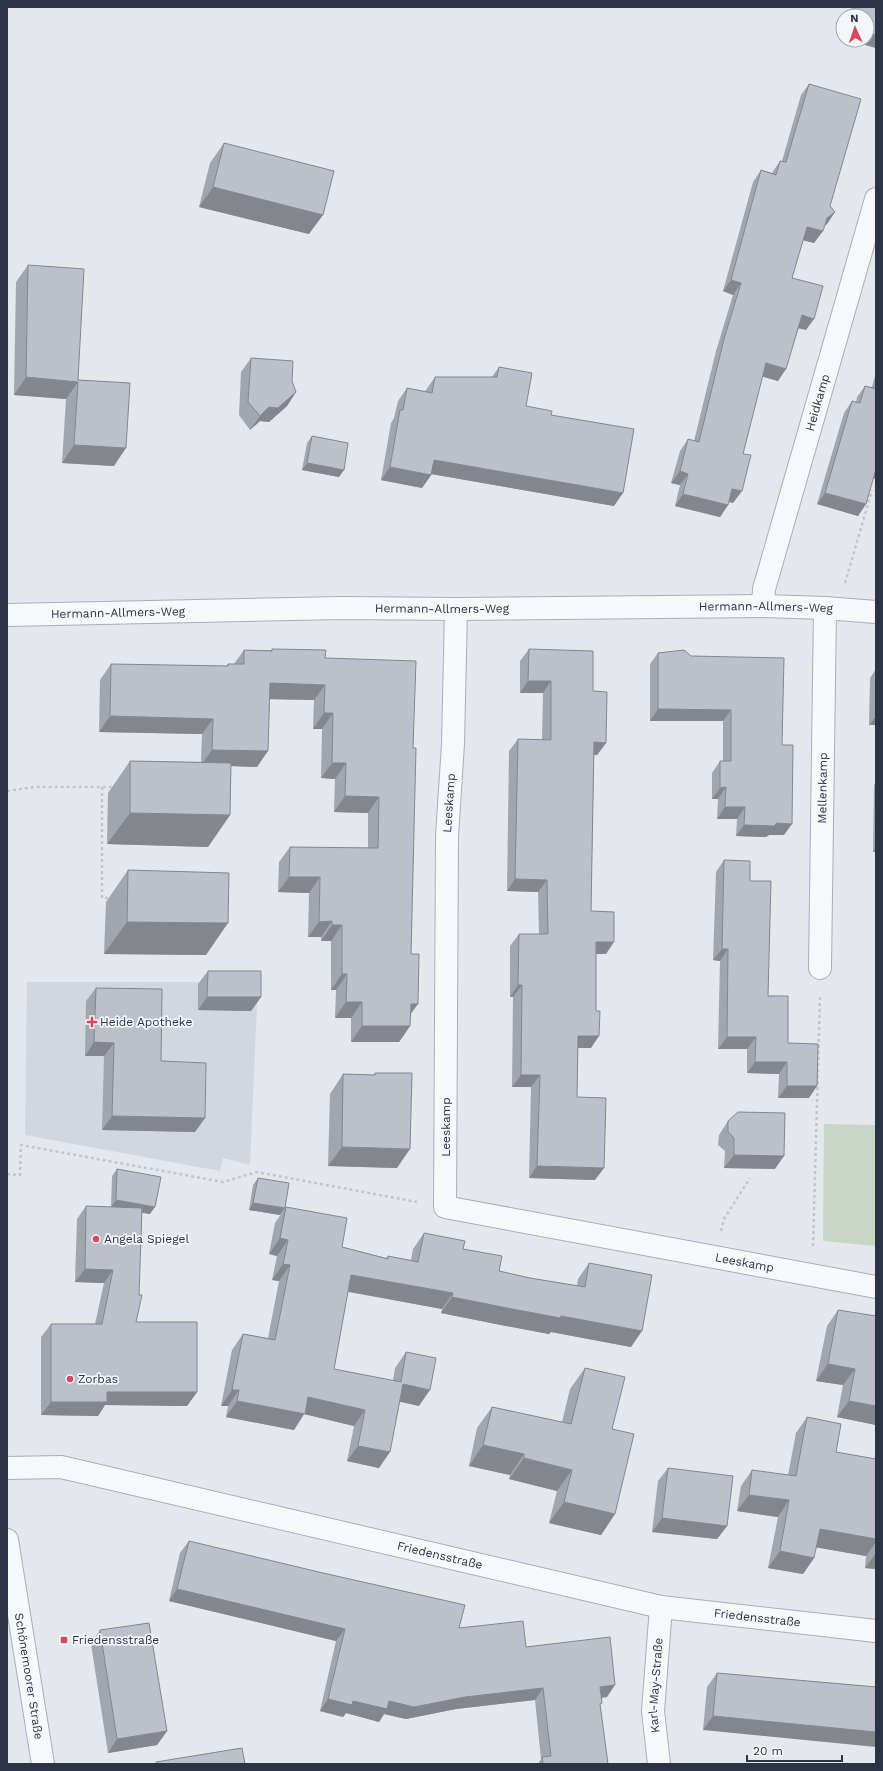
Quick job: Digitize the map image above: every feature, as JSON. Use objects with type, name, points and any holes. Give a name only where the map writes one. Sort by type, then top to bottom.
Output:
[{"type":"street","name":"Heidkamp","points":[[763,606],[764,589],[876,199]]},
{"type":"street","name":"Hermann-Allmers-Weg","points":[[7,615],[342,608],[456,609],[763,606],[833,608],[876,612]]},
{"type":"street","name":"Mellenkamp","points":[[820,968],[833,608]]},
{"type":"street","name":"Leeskamp","points":[[456,609],[453,744],[447,836],[445,1207],[876,1287]]},
{"type":"street","name":"Friedensstraße","points":[[7,1468],[61,1467],[661,1607],[876,1631]]},
{"type":"street","name":"Schönemoorer Straße","points":[[7,1540],[43,1764]]},
{"type":"street","name":"Karl-May-Straße","points":[[659,1764],[653,1711],[661,1607]]},
{"type":"path","points":[[833,608],[844,587],[872,490]]},
{"type":"path","points":[[102,786],[102,898],[116,898]]},
{"type":"path","points":[[7,791],[34,787],[118,787]]},
{"type":"path","points":[[808,1275],[813,1243],[820,968]]},
{"type":"path","points":[[7,1174],[20,1175],[21,1145],[223,1182],[257,1172],[445,1207]]},
{"type":"path","points":[[716,1257],[724,1219],[750,1178]]},
{"type":"shaded area","points":[[27,982],[258,982],[250,1165],[223,1158],[220,1171],[25,1135]]},
{"type":"green space","points":[[824,1124],[876,1125],[876,1246],[823,1241]]},
{"type":"building","points":[[876,7],[876,35],[875,8],[856,8]]},
{"type":"building","points":[[809,84],[861,99],[830,206],[835,212],[827,218],[823,231],[807,227],[792,278],[823,286],[814,319],[802,315],[786,369],[766,363],[743,454],[751,455],[742,491],[732,489],[728,505],[683,494],[688,474],[680,471],[688,439],[699,442],[724,339],[741,283],[731,280],[761,170],[776,175],[780,161],[786,162]]},
{"type":"building","points":[[224,143],[334,171],[323,215],[213,187]]},
{"type":"building","points":[[28,265],[84,269],[78,380],[130,383],[126,448],[74,445],[78,382],[26,377]]},
{"type":"building","points":[[251,358],[293,361],[292,381],[296,392],[278,408],[269,407],[260,416],[248,402]]},
{"type":"building","points":[[499,367],[532,373],[526,406],[552,411],[551,415],[634,429],[623,493],[434,460],[431,475],[390,467],[400,410],[403,410],[407,388],[432,393],[435,377],[497,377]]},
{"type":"building","points":[[865,386],[876,389],[876,469],[866,504],[825,493],[852,401],[860,403]]},
{"type":"building","points":[[312,436],[348,443],[344,470],[307,463]]},
{"type":"building","points":[[272,649],[326,650],[325,658],[416,661],[413,748],[416,748],[411,954],[419,954],[418,1004],[411,1004],[410,1026],[362,1026],[362,1002],[346,1002],[347,974],[342,974],[342,925],[332,925],[332,921],[319,922],[320,877],[289,877],[290,847],[378,848],[379,797],[345,796],[346,763],[332,763],[333,713],[324,713],[325,685],[270,683],[268,751],[212,750],[213,719],[110,716],[111,664],[228,666],[228,664],[244,664],[244,650],[272,651]]},
{"type":"building","points":[[529,649],[593,651],[593,691],[607,692],[606,743],[594,742],[591,911],[614,912],[614,942],[596,942],[596,1011],[600,1011],[599,1036],[578,1036],[577,1097],[606,1098],[604,1168],[537,1166],[540,1075],[521,1075],[522,985],[518,985],[519,934],[548,934],[547,880],[515,879],[518,739],[551,740],[551,681],[528,681]]},
{"type":"building","points":[[684,650],[691,656],[784,658],[782,745],[793,745],[792,824],[777,823],[774,826],[744,825],[745,807],[725,807],[726,787],[720,788],[720,761],[731,761],[731,710],[658,709],[658,653]]},
{"type":"building","points":[[130,761],[231,763],[230,815],[130,813]]},
{"type":"building","points":[[724,860],[750,861],[750,881],[771,881],[768,996],[788,996],[788,1043],[818,1044],[817,1086],[787,1086],[787,1062],[755,1062],[756,1037],[727,1037],[728,949],[722,949]]},
{"type":"building","points":[[128,870],[229,873],[228,923],[127,922]]},
{"type":"building","points":[[208,971],[261,971],[261,997],[207,997]]},
{"type":"building","points":[[96,988],[162,989],[161,1061],[206,1063],[205,1118],[112,1116],[114,1043],[94,1042]]},
{"type":"building","points":[[375,1073],[412,1073],[410,1149],[342,1147],[343,1074],[375,1075]]},
{"type":"building","points":[[738,1112],[785,1113],[784,1156],[734,1155],[734,1138],[728,1132],[728,1121]]},
{"type":"building","points":[[117,1169],[161,1177],[155,1207],[116,1200]]},
{"type":"building","points":[[258,1178],[289,1183],[285,1208],[253,1203]]},
{"type":"building","points":[[86,1206],[142,1208],[139,1295],[142,1295],[136,1322],[197,1322],[197,1392],[107,1392],[107,1402],[51,1402],[51,1324],[102,1324],[113,1270],[85,1269]]},
{"type":"building","points":[[286,1207],[347,1218],[342,1247],[388,1259],[388,1256],[418,1262],[424,1233],[465,1241],[463,1249],[502,1256],[499,1271],[530,1278],[585,1287],[589,1263],[652,1275],[642,1331],[507,1308],[452,1297],[453,1293],[351,1275],[334,1369],[401,1382],[406,1352],[436,1358],[430,1390],[403,1384],[390,1452],[358,1446],[365,1410],[308,1397],[305,1414],[237,1401],[239,1390],[232,1390],[243,1334],[275,1340],[290,1265],[283,1264],[288,1240],[280,1238]]},
{"type":"building","points":[[838,1310],[876,1316],[876,1406],[849,1401],[855,1369],[828,1364]]},
{"type":"building","points":[[585,1368],[625,1377],[612,1429],[634,1434],[615,1514],[564,1502],[572,1470],[524,1458],[524,1454],[483,1445],[492,1407],[571,1424]]},
{"type":"building","points":[[807,1417],[841,1424],[836,1452],[876,1459],[876,1539],[820,1529],[814,1558],[780,1551],[789,1500],[749,1495],[752,1470],[796,1476]]},
{"type":"building","points":[[668,1468],[733,1476],[727,1526],[662,1518]]},
{"type":"building","points":[[189,1541],[465,1605],[459,1628],[523,1621],[526,1647],[610,1637],[615,1685],[600,1687],[602,1703],[600,1704],[608,1764],[543,1764],[542,1757],[551,1756],[543,1688],[465,1697],[414,1707],[389,1701],[387,1709],[353,1701],[352,1705],[328,1699],[345,1629],[177,1589]]},
{"type":"building","points":[[149,1623],[167,1731],[117,1739],[100,1630]]},
{"type":"building","points":[[717,1673],[876,1687],[876,1732],[713,1716]]},
{"type":"building","points":[[242,1748],[245,1764],[156,1764],[156,1762]]},
{"type":"place","name":"Heide Apotheke","points":[[92,1022]]},
{"type":"place","name":"Angela Spiegel","points":[[96,1239]]},
{"type":"place","name":"Zorbas","points":[[70,1379]]},
{"type":"place","name":"Friedensstraße","points":[[64,1640]]}]
